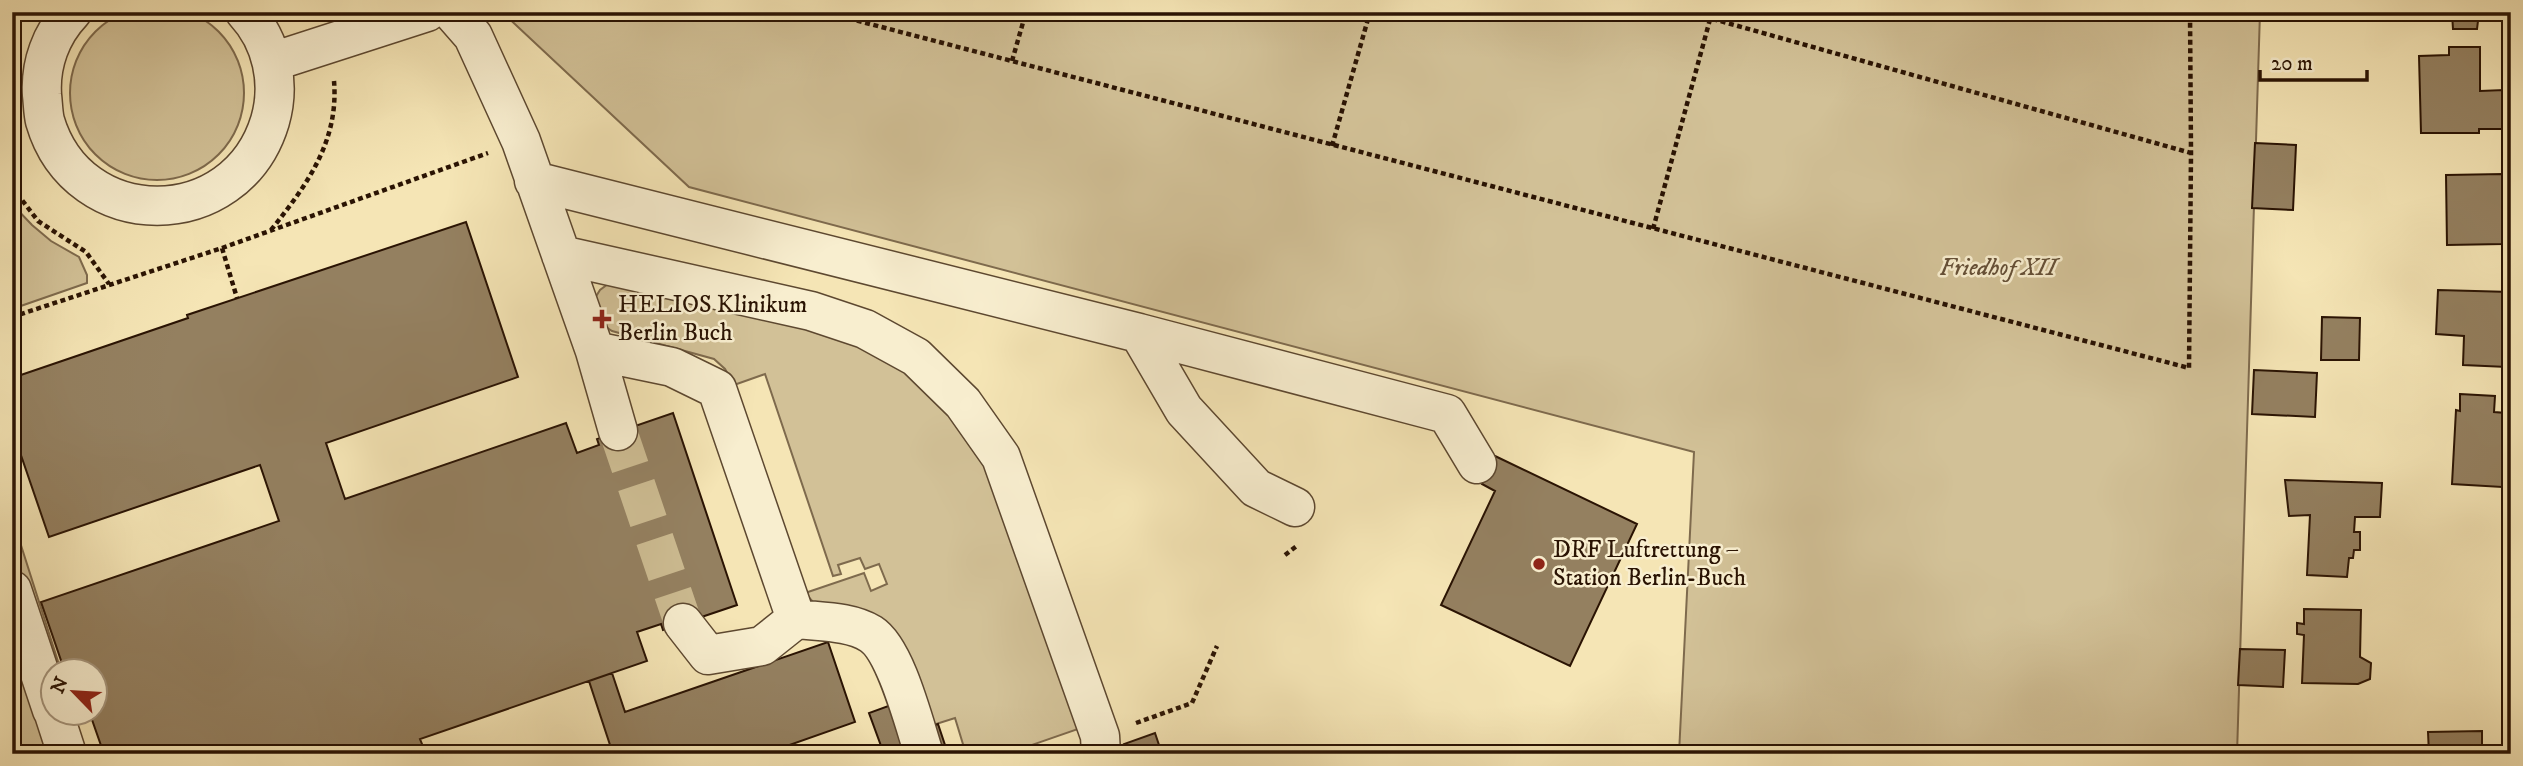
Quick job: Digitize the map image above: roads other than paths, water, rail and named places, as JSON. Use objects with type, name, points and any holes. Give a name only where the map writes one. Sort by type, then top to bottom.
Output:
[{"type":"lane","points":[[64,16],[27,85],[62,157],[90,186],[127,203],[168,207],[207,197],[240,174],[264,141],[275,102],[272,62],[257,26],[245,12]]},
{"type":"lane","points":[[272,62],[427,12]]},
{"type":"lane","points":[[452,12],[473,36],[521,141],[595,351],[618,431]]},
{"type":"lane","points":[[534,181],[1139,333],[1447,414],[1477,464]]},
{"type":"lane","points":[[561,255],[811,311],[865,329],[916,356],[963,403],[1001,457],[1100,736],[1101,754]]},
{"type":"lane","points":[[1139,333],[1184,410],[1256,488],[1298,524]]},
{"type":"lane","points":[[595,351],[672,367],[717,389],[796,619]]},
{"type":"lane","points":[[12,590],[23,658],[38,685]]},
{"type":"lane","points":[[683,623],[708,655],[762,646],[796,619],[846,624],[869,633],[882,643],[897,674],[924,754]]},
{"type":"lane","points":[[58,728],[67,754]]},
{"type":"tunnel","points":[[618,431],[683,623]]},
{"type":"place","name":"HELIOS Klinikum Berlin Buch","points":[[602,319]]},
{"type":"place","name":"DRF Luftrettung – Station Berlin-Buch","points":[[1539,564]]},
{"type":"park label","name":"Friedhof XII","points":[[1998,268]]}]
